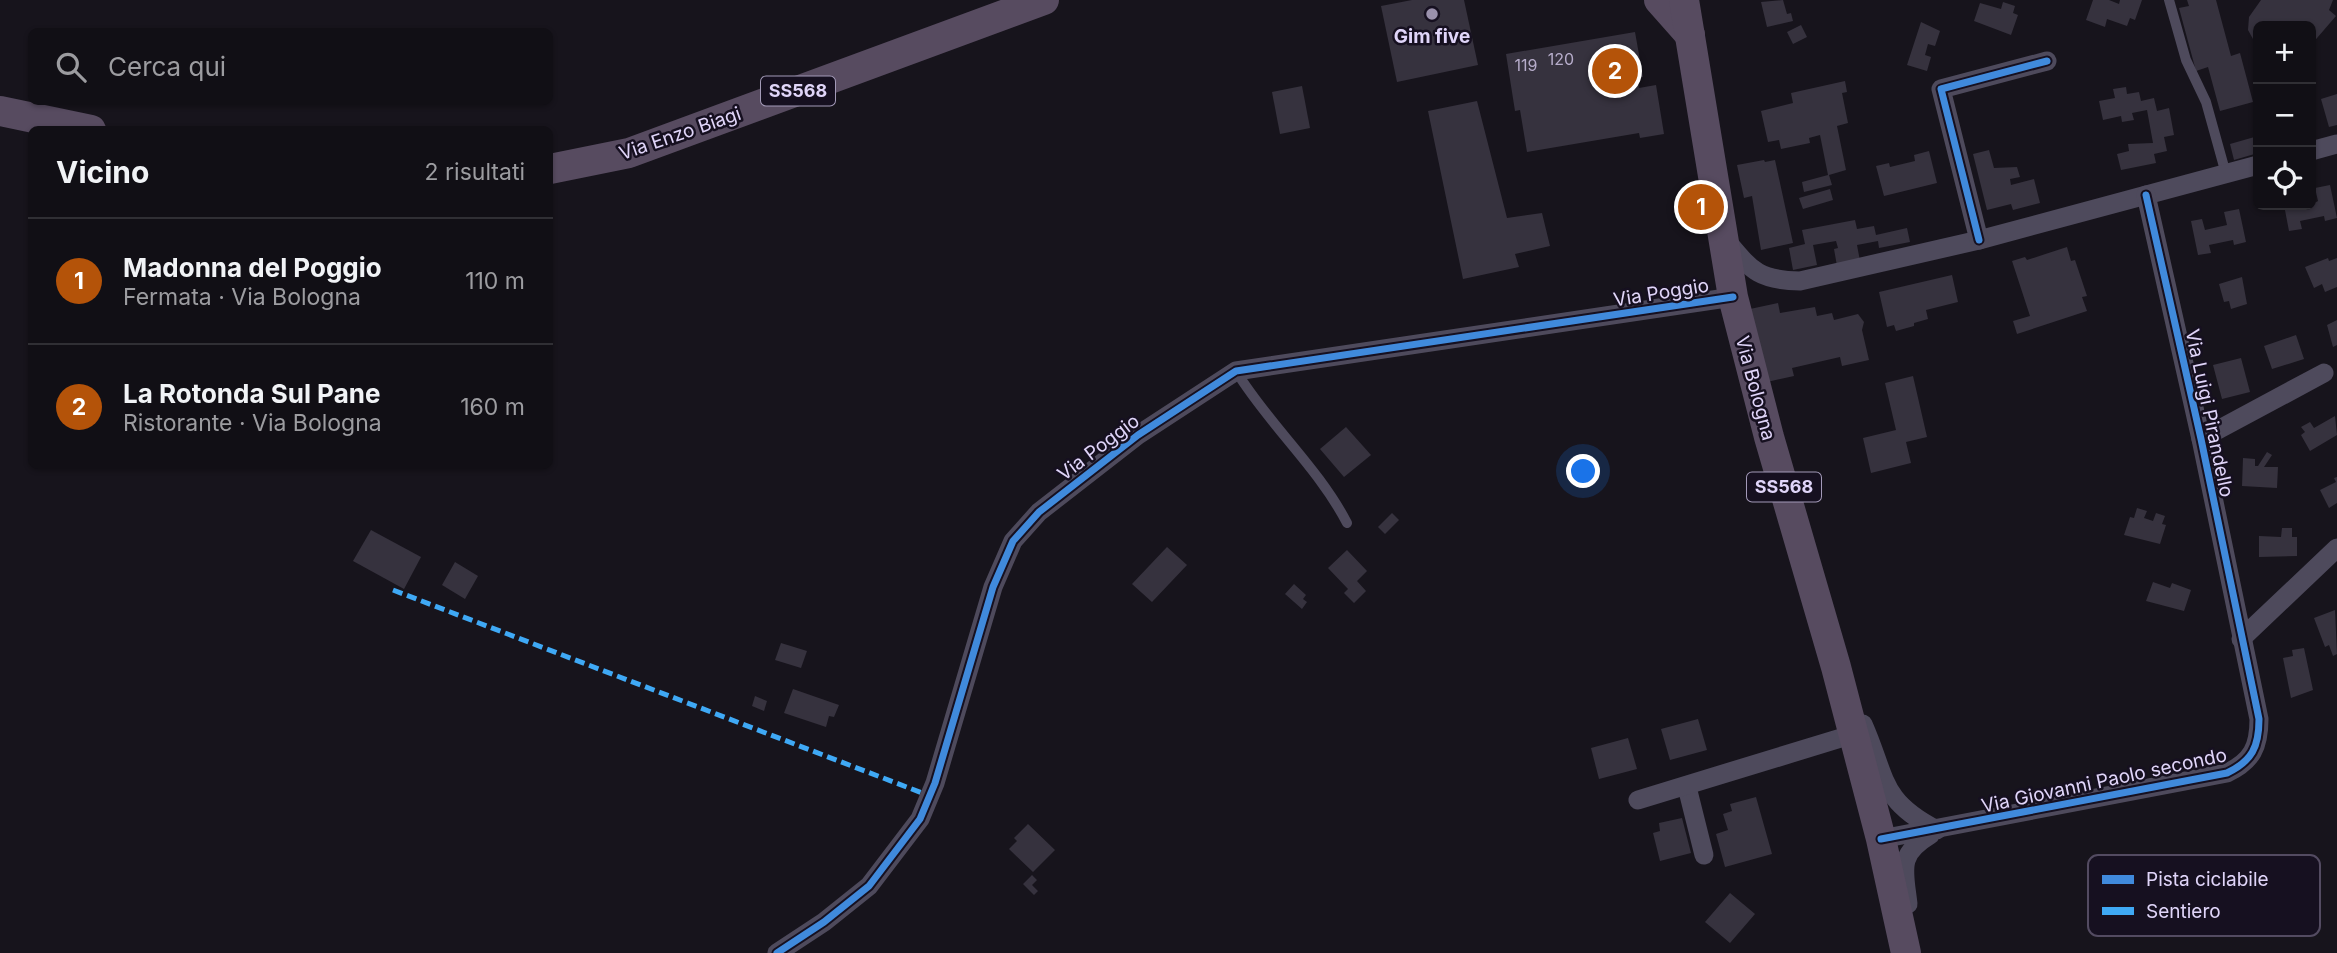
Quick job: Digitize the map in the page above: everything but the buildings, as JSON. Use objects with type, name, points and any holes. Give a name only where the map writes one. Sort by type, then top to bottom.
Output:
[{"type":"main road","name":"Via Enzo Biagi","points":[[553,168],[629,153],[1044,0]]},
{"type":"main road","points":[[1659,0],[1691,35]]},
{"type":"main road","name":"Via Bologna","points":[[1684,0],[1733,297],[1769,437],[1854,734],[1906,953]]},
{"type":"main road","points":[[1691,35],[1693,0]]},
{"type":"main road","points":[[0,111],[72,126]]},
{"type":"street","points":[[1979,240],[1941,89],[2047,61]]},
{"type":"street","points":[[2316,150],[2337,144]]},
{"type":"street","points":[[1724,237],[1749,267],[1772,280],[1800,281],[1979,240],[2253,166]]},
{"type":"street","name":"Via Luigi Pirandello","points":[[2146,195],[2201,439],[2241,639]]},
{"type":"street","name":"Via Poggio","points":[[777,953],[869,886],[920,819],[935,783],[993,587],[1013,541],[1039,512],[1138,435],[1236,371],[1733,297]]},
{"type":"street","points":[[2201,439],[2324,373]]},
{"type":"street","points":[[2241,639],[2337,548]]},
{"type":"street","name":"Via Giovanni Paolo secondo","points":[[1881,839],[2227,773],[2242,766],[2254,754],[2259,739],[2259,719],[2241,639]]},
{"type":"street","points":[[1836,667],[1892,798],[1909,816],[1937,830]]},
{"type":"street","points":[[1638,800],[1854,734]]},
{"type":"street","points":[[1687,787],[1704,855]]},
{"type":"street","points":[[1913,953],[1903,862],[1911,846],[1937,830]]},
{"type":"lane","points":[[2169,0],[2186,60],[2206,102],[2226,174]]},
{"type":"lane","points":[[1236,371],[1257,405],[1334,498],[1347,523]]},
{"type":"marked path","points":[[393,590],[930,796]]},
{"type":"cycle path","points":[[1979,240],[1941,89],[2047,61]]},
{"type":"cycle path","points":[[1881,839],[2227,773],[2248,758],[2258,738],[2259,719],[2201,439],[2146,195]]},
{"type":"cycle path","points":[[777,953],[824,922],[869,886],[920,819],[935,783],[993,587],[1013,541],[1039,512],[1138,435],[1236,371],[1733,297]]},
{"type":"place","name":"Gim five","points":[[1432,14]]},
{"type":"place","name":"La Rotonda Sul Pane","points":[[1615,71]]},
{"type":"place","name":"Madonna del Poggio","points":[[1701,207]]}]
